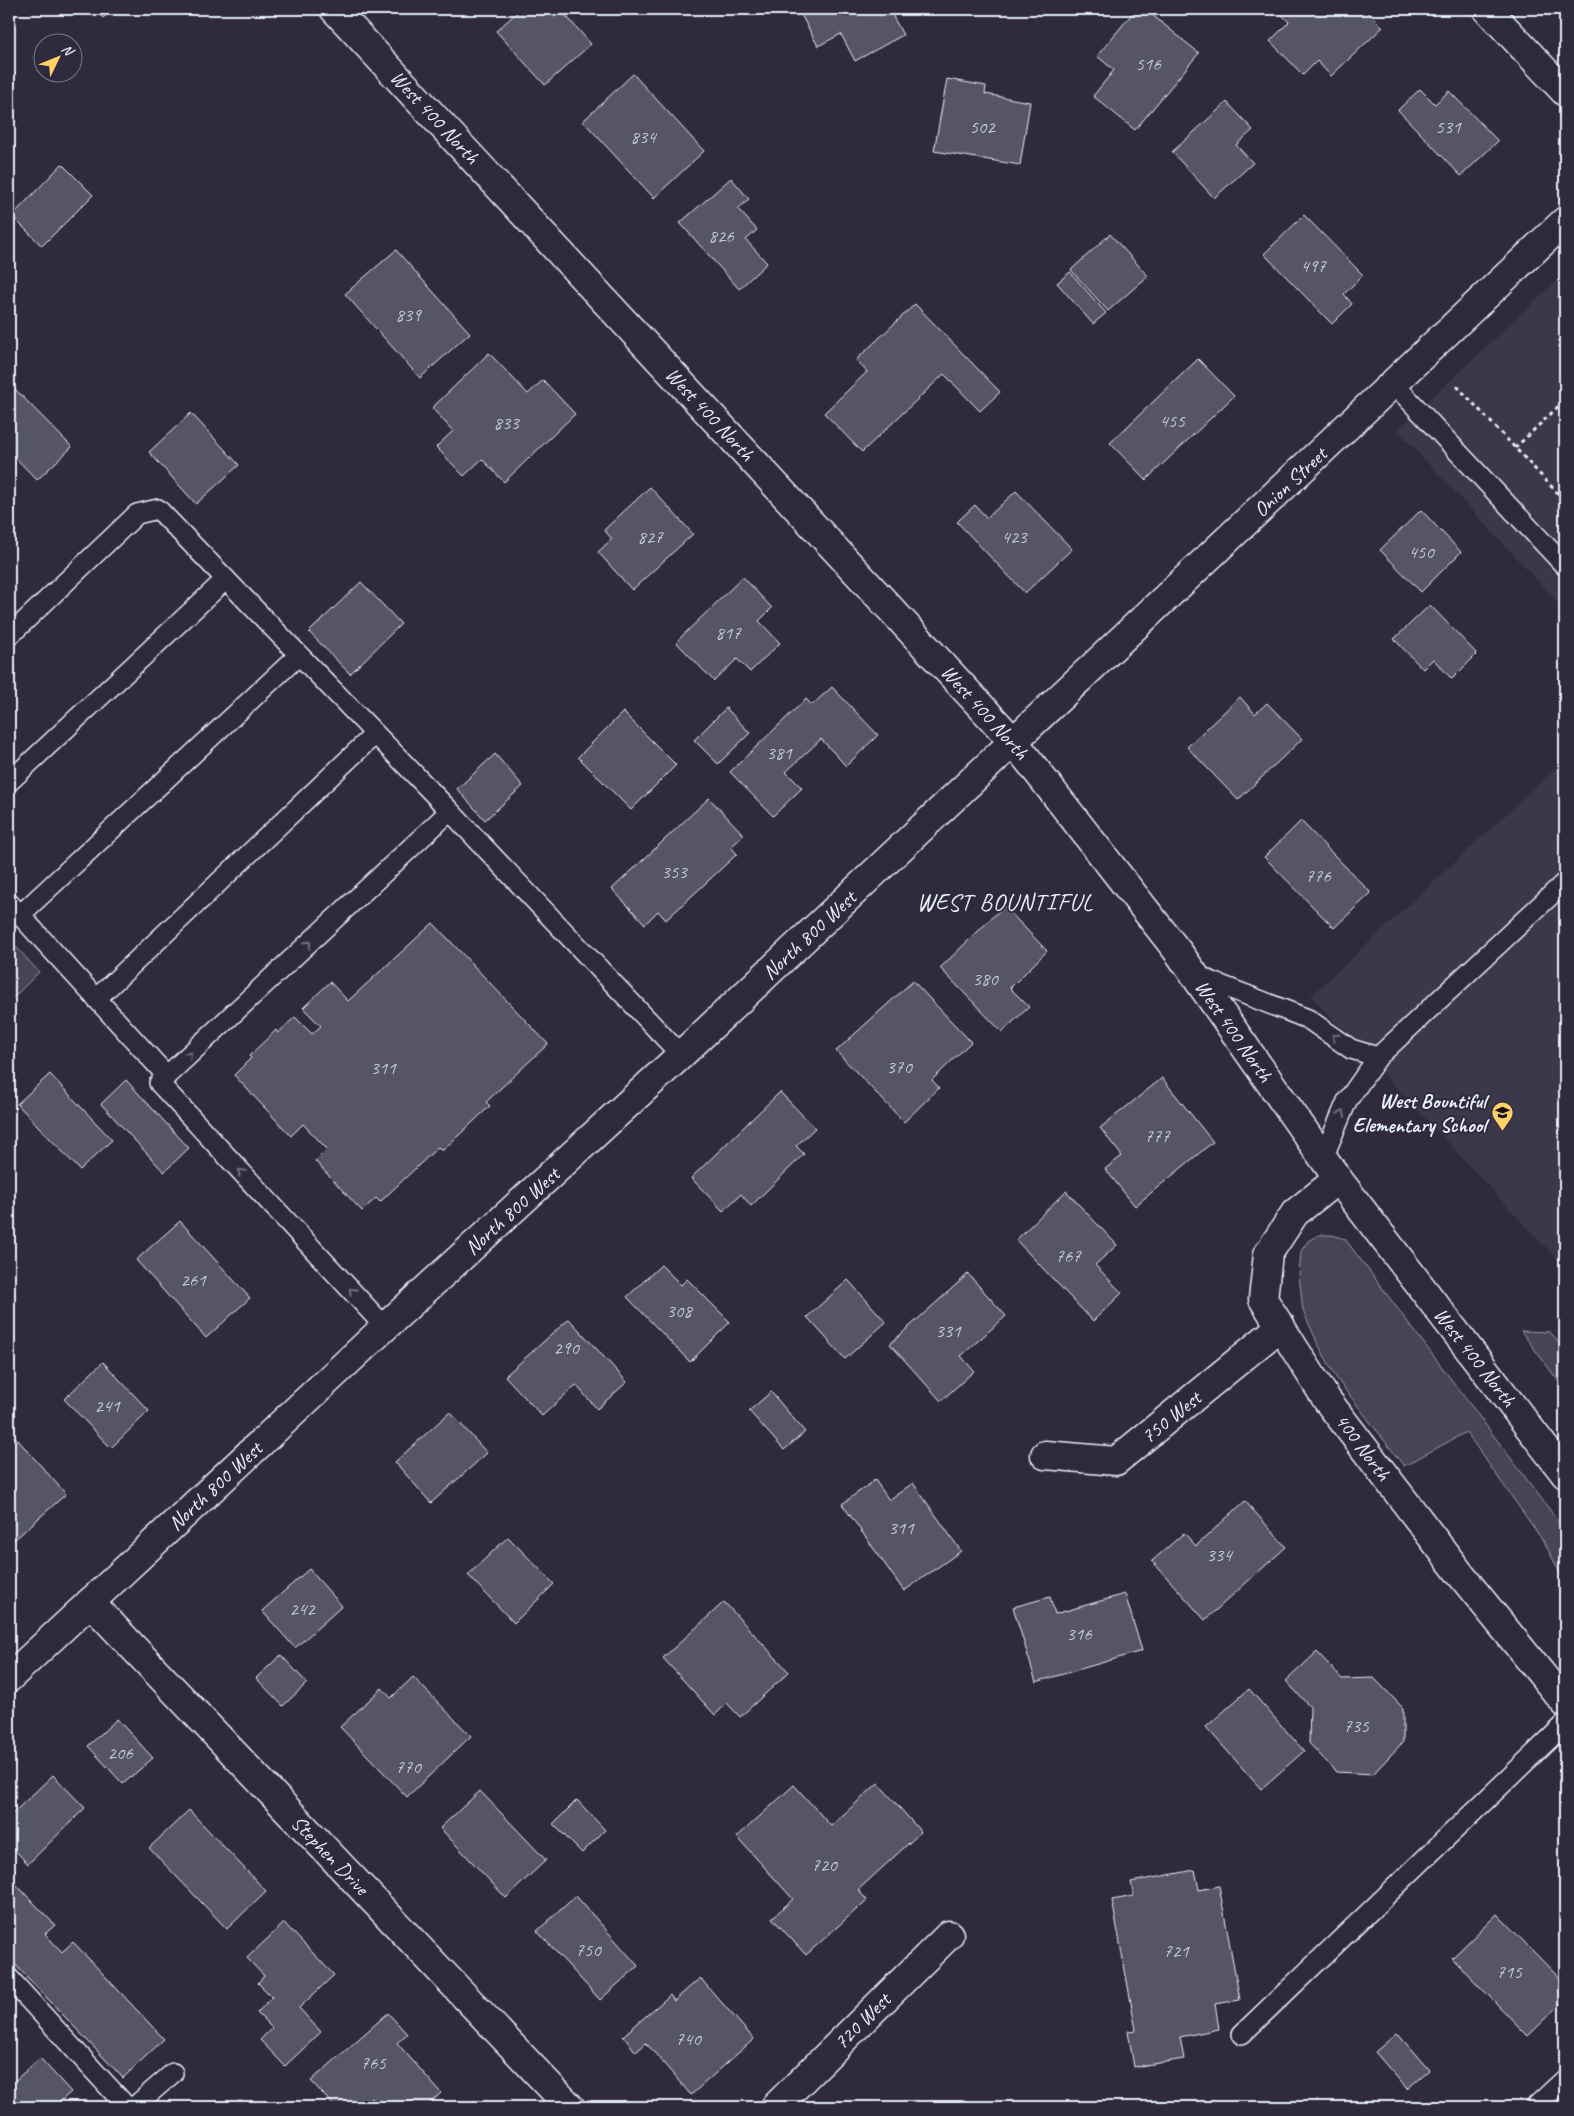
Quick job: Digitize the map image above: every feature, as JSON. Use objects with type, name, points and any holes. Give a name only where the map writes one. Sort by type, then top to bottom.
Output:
[{"type":"street","name":"West 400 North","points":[[334,9],[1014,742],[1195,975],[1330,1168],[1565,1474]]},
{"type":"street","points":[[1487,9],[1565,92]]},
{"type":"street","name":"Onion Street","points":[[1014,742],[1565,221]]},
{"type":"street","name":"North 800 West","points":[[9,1678],[385,1327],[681,1056],[1014,742]]},
{"type":"street","name":"400 North","points":[[1330,1168],[1295,1213],[1268,1254],[1263,1299],[1327,1400],[1461,1575],[1565,1703]]},
{"type":"street","name":"750 West","points":[[1045,1455],[1116,1461],[1280,1326]]},
{"type":"street","name":"Stephen Drive","points":[[90,1602],[570,2107]]},
{"type":"street","name":"720 West","points":[[775,2107],[949,1935]]},
{"type":"lane","points":[[1394,384],[1565,566]]},
{"type":"lane","points":[[9,636],[136,514],[158,510],[450,811],[681,1056]]},
{"type":"lane","points":[[9,782],[226,579]]},
{"type":"lane","points":[[167,1076],[14,909],[298,655]]},
{"type":"lane","points":[[96,999],[375,734]]},
{"type":"lane","points":[[385,1327],[159,1083],[450,811]]},
{"type":"lane","points":[[1330,1168],[1347,1101],[1378,1057],[1565,882]]},
{"type":"lane","points":[[1195,975],[1308,1019],[1351,1049],[1378,1057]]},
{"type":"lane","points":[[1242,2034],[1565,1724]]},
{"type":"lane","points":[[9,1978],[127,2107]]},
{"type":"lane","points":[[134,2107],[173,2073]]},
{"type":"lane","points":[[1535,2107],[1565,2078]]},
{"type":"path","points":[[1457,386],[1565,501]]},
{"type":"path","points":[[1515,448],[1565,400]]},
{"type":"shaded area","points":[[1565,273],[1565,610],[1397,430]]},
{"type":"shaded area","name":"West Bountiful Elementary School","points":[[1562,762],[1565,765],[1565,1268],[1311,996]]},
{"type":"shaded area","points":[[9,939],[39,972],[9,1002]]},
{"type":"shaded area","points":[[1319,1235],[1332,1235],[1345,1239],[1565,1530],[1565,1584],[1546,1545],[1466,1432],[1404,1466],[1337,1379],[1303,1311],[1299,1275],[1301,1251],[1308,1241]]},
{"type":"shaded area","points":[[1521,1331],[1550,1332],[1565,1349],[1565,1390]]},
{"type":"building","points":[[94,9],[113,9],[103,18]]},
{"type":"building","points":[[521,9],[560,9],[591,44],[545,85],[496,31]]},
{"type":"building","points":[[798,9],[889,9],[903,35],[855,61],[841,34],[818,46]]},
{"type":"building","points":[[1136,9],[1145,9],[1199,53],[1135,130],[1093,96],[1114,70],[1097,56]]},
{"type":"building","points":[[1276,9],[1365,9],[1383,27],[1331,76],[1317,61],[1303,75],[1270,41],[1289,22]]},
{"type":"building","points":[[633,74],[704,151],[654,198],[583,121]]},
{"type":"building","points":[[947,79],[986,86],[985,94],[1030,102],[1020,165],[934,151]]},
{"type":"building","points":[[1420,89],[1435,104],[1449,91],[1498,141],[1461,176],[1398,110]]},
{"type":"building","points":[[1227,102],[1253,130],[1236,145],[1253,163],[1214,198],[1172,152]]},
{"type":"building","points":[[62,164],[93,195],[42,246],[12,216]]},
{"type":"building","points":[[731,178],[749,199],[738,209],[757,230],[746,240],[767,263],[739,289],[680,223]]},
{"type":"building","points":[[1304,215],[1363,275],[1344,294],[1352,304],[1332,324],[1264,254]]},
{"type":"building","points":[[1110,234],[1148,276],[1108,311],[1071,270]]},
{"type":"building","points":[[396,250],[470,333],[420,378],[345,294]]},
{"type":"building","points":[[1070,272],[1106,313],[1093,324],[1057,283]]},
{"type":"building","points":[[915,304],[1000,392],[980,411],[944,374],[862,452],[824,413],[867,372],[856,360]]},
{"type":"building","points":[[489,353],[528,394],[543,380],[575,414],[504,482],[482,459],[464,476],[436,447],[453,431],[432,408]]},
{"type":"building","points":[[1198,359],[1234,396],[1146,480],[1110,443]]},
{"type":"building","points":[[12,386],[72,447],[37,480],[9,451],[9,389]]},
{"type":"building","points":[[191,413],[239,465],[196,504],[149,452]]},
{"type":"building","points":[[650,487],[693,534],[632,590],[598,552],[612,539],[604,530]]},
{"type":"building","points":[[1016,491],[1072,549],[1025,593],[957,522],[975,505],[987,518]]},
{"type":"building","points":[[1421,510],[1461,552],[1421,592],[1380,550]]},
{"type":"building","points":[[743,577],[772,608],[759,621],[780,643],[750,672],[737,659],[714,681],[676,642]]},
{"type":"building","points":[[361,582],[401,624],[350,674],[309,632]]},
{"type":"building","points":[[1430,605],[1477,654],[1452,679],[1433,659],[1423,669],[1394,639]]},
{"type":"building","points":[[832,687],[878,735],[846,766],[821,739],[786,772],[802,788],[773,816],[730,772],[806,699],[812,705]]},
{"type":"building","points":[[1240,697],[1255,714],[1267,703],[1302,739],[1238,800],[1187,747]]},
{"type":"building","points":[[726,708],[750,733],[718,764],[694,740]]},
{"type":"building","points":[[623,712],[676,765],[631,810],[578,757]]},
{"type":"building","points":[[495,754],[523,786],[485,820],[457,789]]},
{"type":"building","points":[[709,798],[744,835],[731,847],[737,854],[666,920],[658,911],[645,924],[612,889]]},
{"type":"building","points":[[1301,821],[1371,893],[1334,928],[1264,857]]},
{"type":"building","points":[[1004,906],[1047,951],[1010,988],[1029,1007],[1002,1032],[940,968]]},
{"type":"building","points":[[433,923],[548,1044],[486,1102],[490,1106],[442,1151],[438,1147],[380,1202],[376,1198],[362,1211],[315,1161],[327,1149],[303,1124],[291,1136],[234,1075],[251,1058],[249,1056],[276,1030],[278,1033],[295,1017],[312,1034],[321,1026],[303,1008],[330,982],[348,1001]]},
{"type":"building","points":[[913,981],[971,1042],[932,1080],[939,1088],[904,1122],[836,1051]]},
{"type":"building","points":[[50,1074],[112,1140],[80,1170],[17,1104]]},
{"type":"building","points":[[1162,1078],[1213,1142],[1135,1206],[1105,1169],[1122,1156],[1100,1128]]},
{"type":"building","points":[[126,1080],[189,1148],[164,1172],[101,1104]]},
{"type":"building","points":[[780,1092],[815,1128],[796,1146],[804,1154],[751,1206],[741,1194],[723,1211],[691,1178]]},
{"type":"building","points":[[1066,1191],[1117,1245],[1095,1265],[1122,1293],[1093,1321],[1016,1240]]},
{"type":"building","points":[[180,1221],[250,1298],[206,1338],[136,1260]]},
{"type":"building","points":[[661,1265],[681,1285],[687,1279],[730,1322],[690,1362],[627,1297]]},
{"type":"building","points":[[968,1274],[1006,1316],[961,1356],[974,1371],[941,1401],[890,1344]]},
{"type":"building","points":[[848,1280],[886,1322],[845,1359],[807,1317]]},
{"type":"building","points":[[569,1319],[627,1382],[597,1409],[576,1385],[542,1416],[505,1376]]},
{"type":"building","points":[[103,1362],[149,1411],[111,1448],[64,1399]]},
{"type":"building","points":[[771,1392],[805,1432],[784,1450],[749,1411]]},
{"type":"building","points":[[450,1412],[487,1453],[431,1503],[395,1462]]},
{"type":"building","points":[[9,1430],[66,1494],[12,1542],[9,1538]]},
{"type":"building","points":[[875,1480],[889,1500],[913,1483],[961,1551],[904,1591],[842,1504]]},
{"type":"building","points":[[1245,1501],[1286,1547],[1205,1620],[1152,1561],[1184,1533],[1196,1546]]},
{"type":"building","points":[[508,1537],[554,1584],[514,1623],[468,1575]]},
{"type":"building","points":[[309,1569],[342,1606],[295,1648],[262,1611]]},
{"type":"building","points":[[1125,1594],[1142,1651],[1036,1682],[1013,1607],[1050,1597],[1055,1614]]},
{"type":"building","points":[[724,1602],[789,1672],[740,1717],[727,1703],[715,1715],[663,1658]]},
{"type":"building","points":[[1317,1652],[1342,1679],[1374,1678],[1403,1708],[1403,1742],[1373,1774],[1336,1772],[1309,1743],[1310,1707],[1286,1681]]},
{"type":"building","points":[[281,1655],[307,1683],[283,1706],[256,1678]]},
{"type":"building","points":[[413,1677],[471,1736],[407,1797],[340,1727],[382,1688],[391,1698]]},
{"type":"building","points":[[1249,1689],[1304,1751],[1261,1789],[1206,1727]]},
{"type":"building","points":[[117,1719],[153,1758],[123,1784],[88,1746]]},
{"type":"building","points":[[53,1775],[85,1808],[28,1864],[9,1844],[9,1817]]},
{"type":"building","points":[[878,1783],[921,1832],[858,1890],[867,1900],[806,1955],[772,1918],[793,1899],[737,1837],[794,1785],[831,1826]]},
{"type":"building","points":[[480,1791],[546,1860],[506,1898],[440,1828]]},
{"type":"building","points":[[577,1800],[605,1830],[582,1853],[553,1824]]},
{"type":"building","points":[[189,1810],[266,1891],[227,1929],[149,1848]]},
{"type":"building","points":[[1195,1870],[1199,1890],[1219,1886],[1240,2000],[1215,2004],[1219,2029],[1180,2037],[1184,2059],[1134,2067],[1128,2031],[1136,2030],[1112,1900],[1134,1896],[1131,1882]]},
{"type":"building","points":[[9,1877],[55,1925],[45,1934],[62,1952],[73,1942],[164,2039],[123,2078],[9,1958]]},
{"type":"building","points":[[576,1896],[638,1966],[600,2000],[537,1931]]},
{"type":"building","points":[[1497,1914],[1565,1984],[1565,2000],[1528,2036],[1452,1958]]},
{"type":"building","points":[[284,1923],[334,1975],[299,2008],[321,2032],[285,2066],[260,2040],[272,2028],[257,2013],[272,1997],[258,1983],[264,1976],[247,1958]]},
{"type":"building","points":[[700,1978],[754,2039],[691,2095],[646,2043],[636,2052],[623,2036],[670,1995],[674,2001]]},
{"type":"building","points":[[388,2013],[407,2034],[397,2043],[441,2093],[426,2107],[380,2107],[372,2098],[363,2107],[335,2107],[311,2081]]},
{"type":"building","points":[[1397,2033],[1429,2070],[1407,2089],[1375,2052]]},
{"type":"building","points":[[40,2058],[71,2092],[54,2107],[9,2107],[9,2086]]},
{"type":"place","name":"West Bountiful Elementary School","points":[[1502,1132]]},
{"type":"district","name":"WEST BOUNTIFUL","points":[[1005,902]]}]
